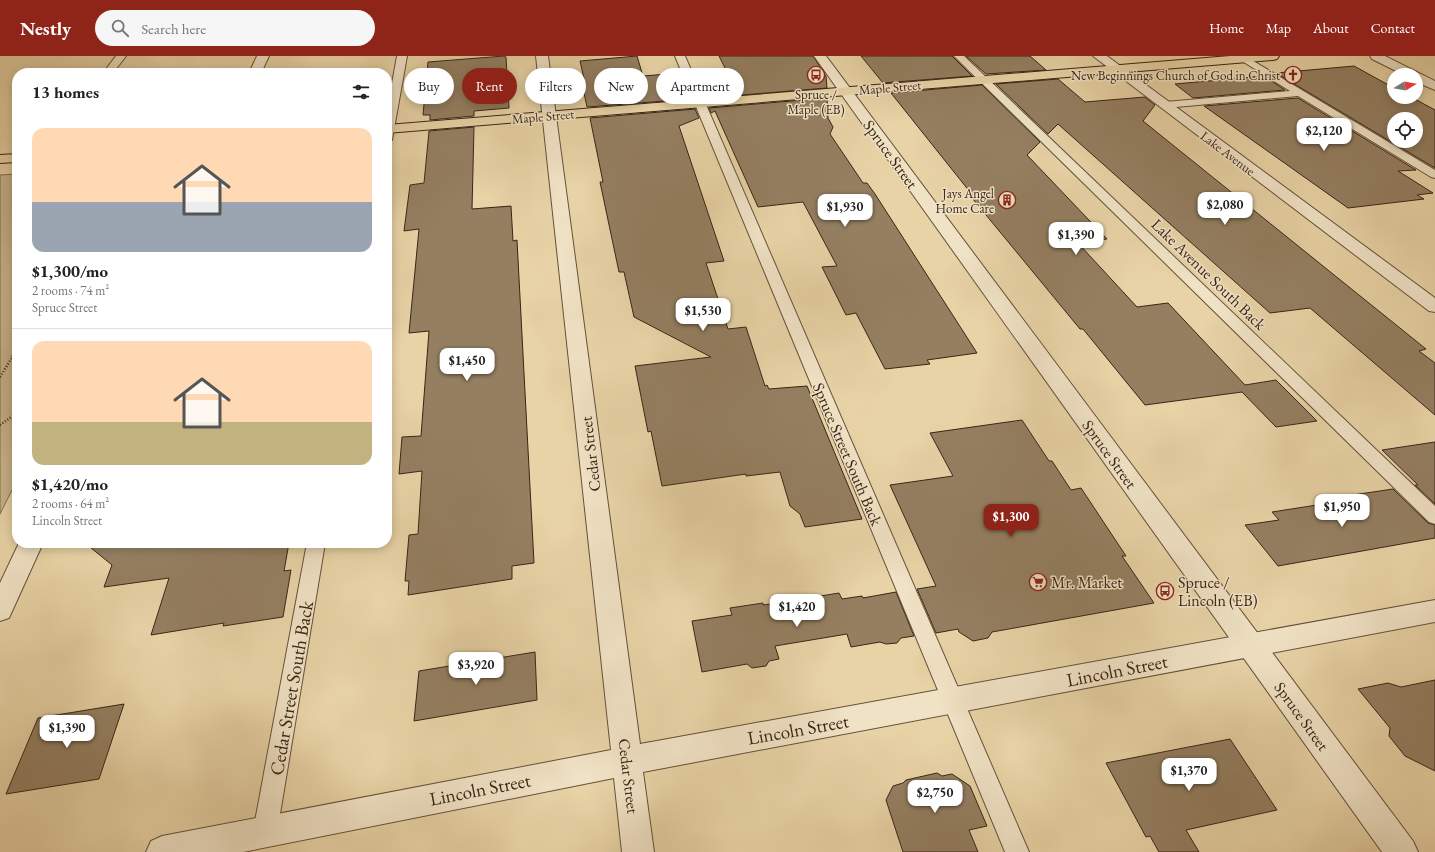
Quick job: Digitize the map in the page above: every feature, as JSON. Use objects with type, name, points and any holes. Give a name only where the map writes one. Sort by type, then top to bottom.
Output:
[{"type":"main road","name":"Maple Street","points":[[744,99],[1116,69],[1241,57],[1273,56]]},
{"type":"main road","name":"Maple Street","points":[[392,132],[550,115],[688,104]]},
{"type":"main road","points":[[0,159],[12,158]]},
{"type":"street","points":[[257,68],[263,56]]},
{"type":"street","name":"Cedar Street","points":[[542,56],[638,852]]},
{"type":"street","name":"Spruce Street","points":[[820,56],[1249,645],[1402,852]]},
{"type":"street","name":"Lake Avenue","points":[[1099,56],[1435,307]]},
{"type":"street","points":[[1376,56],[1399,68]]},
{"type":"street","points":[[1423,80],[1435,86]]},
{"type":"street","points":[[0,610],[29,548]]},
{"type":"street","name":"Lincoln Street","points":[[162,852],[627,761],[1435,611]]},
{"type":"lane","points":[[112,68],[121,56]]},
{"type":"lane","points":[[392,110],[402,56]]},
{"type":"lane","name":"Spruce Street South Back","points":[[680,56],[685,68]]},
{"type":"lane","name":"Lake Avenue South Back","points":[[959,56],[1435,517]]},
{"type":"lane","points":[[1241,57],[1435,175]]},
{"type":"lane","points":[[1165,105],[1299,93]]},
{"type":"lane","name":"Spruce Street South Back","points":[[700,104],[1017,852]]},
{"type":"lane","name":"Cedar Street South Back","points":[[265,832],[315,548]]},
{"type":"path","points":[[0,377],[12,357]]},
{"type":"path","points":[[0,425],[12,417]]},
{"type":"shaded area","points":[[12,174],[12,490],[0,514],[0,175]]},
{"type":"building","points":[[637,56],[641,68],[594,68],[594,104],[626,104],[587,107],[586,68],[582,68],[580,61]]},
{"type":"building","points":[[719,56],[813,56],[826,76],[827,88],[744,95],[744,68],[725,68]]},
{"type":"building","points":[[861,56],[952,56],[972,76],[883,83]]},
{"type":"building","points":[[966,56],[1030,56],[1046,70],[986,74]]},
{"type":"building","points":[[506,57],[507,68],[462,68],[462,104],[509,104],[509,108],[474,111],[474,116],[430,120],[430,115],[423,115],[424,104],[454,104],[454,68],[427,68],[428,62]]},
{"type":"building","points":[[1354,66],[1387,84],[1387,104],[1423,104],[1435,110],[1435,168],[1402,148],[1423,148],[1423,112],[1387,112],[1387,139],[1276,73]]},
{"type":"building","points":[[656,75],[656,102],[648,102],[648,76]]},
{"type":"building","points":[[1264,76],[1285,90],[1193,98],[1175,84]]},
{"type":"building","points":[[1058,79],[1085,102],[1145,97],[1155,105],[1143,121],[1426,349],[1419,351],[1435,363],[1435,415],[1310,308],[1270,313],[1058,124],[1048,134],[996,84]]},
{"type":"building","points":[[982,85],[1040,142],[1027,155],[1107,239],[1077,242],[1137,307],[1168,303],[1245,385],[1276,380],[1317,421],[1276,427],[1242,392],[1145,405],[972,198],[974,197],[891,93]]},
{"type":"building","points":[[827,98],[828,118],[833,127],[830,134],[863,183],[867,183],[875,194],[977,353],[927,360],[930,364],[885,369],[856,313],[846,315],[822,267],[837,266],[803,202],[758,207],[715,111],[711,113],[709,108]]},
{"type":"building","points":[[1298,98],[1416,170],[1398,171],[1433,193],[1417,195],[1424,199],[1348,208],[1204,106]]},
{"type":"building","points":[[695,109],[699,118],[679,126],[724,261],[706,263],[728,329],[746,327],[765,386],[767,385],[769,389],[807,386],[862,519],[805,527],[800,514],[790,506],[780,472],[746,476],[746,474],[662,486],[651,431],[648,432],[635,366],[711,357],[634,317],[624,272],[619,272],[600,182],[603,182],[590,118]]},
{"type":"building","points":[[474,127],[472,209],[511,206],[513,241],[517,240],[534,563],[512,566],[512,579],[408,595],[409,581],[405,581],[409,535],[418,534],[422,471],[399,474],[402,437],[421,436],[429,331],[409,333],[419,229],[404,231],[410,185],[424,183],[429,131]]},
{"type":"building","points":[[1022,420],[1049,461],[1052,461],[1071,490],[1081,488],[1126,556],[1122,556],[1154,603],[992,632],[988,638],[973,641],[959,632],[958,629],[936,633],[917,589],[936,586],[890,485],[953,476],[930,433]]},
{"type":"building","points":[[1435,442],[1435,504],[1382,450]]},
{"type":"building","points":[[1393,489],[1428,523],[1435,525],[1435,538],[1278,566],[1245,525],[1279,520],[1272,512],[1330,503],[1326,499]]},
{"type":"building","points":[[91,548],[288,548],[284,571],[291,570],[283,617],[223,626],[224,623],[151,635],[169,578],[104,587],[112,565]]},
{"type":"building","points":[[896,592],[914,636],[901,638],[897,643],[886,644],[880,642],[851,647],[847,634],[775,646],[779,659],[769,661],[766,666],[752,668],[747,664],[702,672],[692,621],[732,615],[730,608],[763,603],[763,605],[839,593],[842,599],[862,596],[863,598]]},
{"type":"building","points":[[535,652],[537,700],[414,721],[419,671]]},
{"type":"building","points":[[1435,680],[1435,771],[1405,756],[1389,736],[1390,728],[1358,689],[1388,683],[1401,687]]},
{"type":"building","points":[[124,704],[99,779],[6,794],[38,718]]},
{"type":"building","points":[[1230,739],[1277,810],[1186,830],[1199,852],[1159,852],[1150,836],[1146,837],[1106,763]]},
{"type":"building","points":[[937,773],[942,776],[952,774],[970,786],[987,826],[969,830],[978,852],[903,852],[886,800],[893,786],[903,783],[906,780]]},
{"type":"place","name":"Spruce / Maple (EB)","points":[[816,75]]},
{"type":"place","name":"New Beginnings Church of God in Christ","points":[[1293,75]]},
{"type":"place","name":"Jays Angel Home Care","points":[[1007,200]]},
{"type":"place","name":"Mr. Market","points":[[1038,582]]},
{"type":"place","name":"Spruce / Lincoln (EB)","points":[[1165,591]]}]
